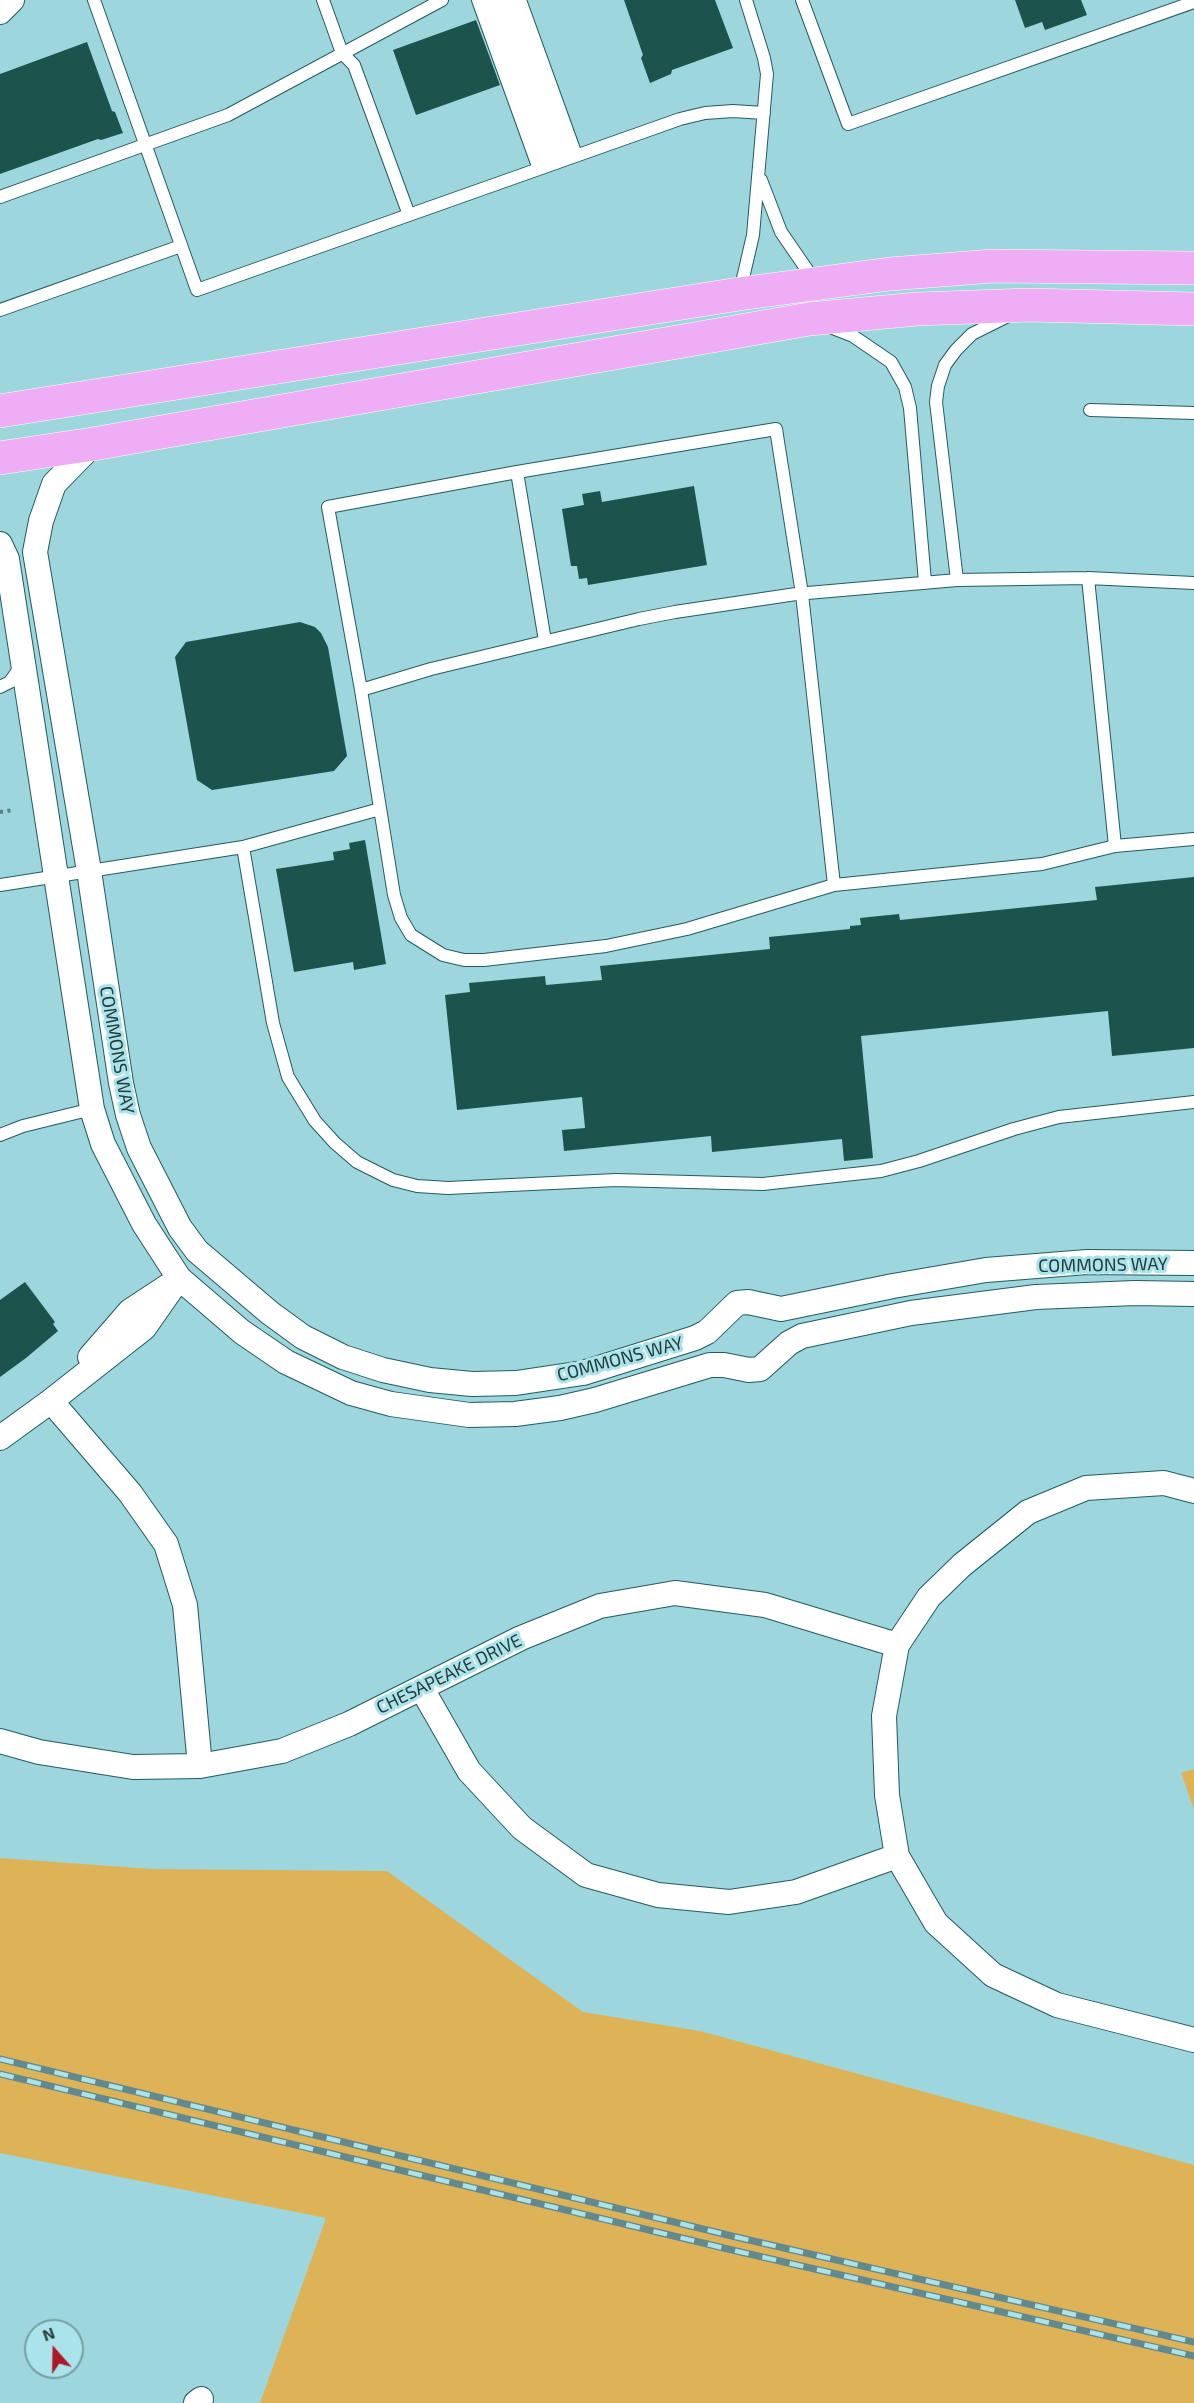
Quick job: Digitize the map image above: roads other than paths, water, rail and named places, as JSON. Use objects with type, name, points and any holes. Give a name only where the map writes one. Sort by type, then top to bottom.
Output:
[{"type":"highway","points":[[0,411],[739,294],[890,274],[993,266],[1194,266]]},
{"type":"highway","points":[[0,458],[93,444],[809,319],[917,309],[1030,305],[1194,309]]},
{"type":"street","points":[[0,12],[12,0]]},
{"type":"street","name":"COMMONS WAY","points":[[93,444],[54,484],[40,521],[34,552],[89,872],[121,1083],[139,1148],[180,1228],[202,1256],[270,1313],[303,1336],[343,1357],[383,1370],[430,1380],[472,1384],[548,1379],[594,1369],[701,1336],[733,1305],[743,1302],[781,1309],[892,1286],[986,1270],[1086,1262],[1194,1263]]},
{"type":"street","name":"COMMONS WAY","points":[[0,544],[7,559],[92,1109],[103,1144],[144,1224],[179,1278],[242,1332],[286,1362],[351,1393],[391,1404],[470,1415],[515,1414],[560,1408],[595,1400],[710,1365],[749,1370],[760,1369],[789,1343],[802,1336],[911,1313],[1036,1298],[1135,1293],[1194,1294]]},
{"type":"street","points":[[0,1438],[51,1401],[130,1311],[179,1278],[202,1256]]},
{"type":"street","points":[[51,1401],[130,1493],[166,1544],[185,1605],[200,1767]]},
{"type":"street","points":[[1194,1491],[1164,1483],[1086,1488],[1028,1512],[962,1565],[929,1598],[897,1644],[884,1716],[887,1795],[897,1856],[936,1923],[993,1975],[1057,2005],[1194,2040]]},
{"type":"street","name":"CHESAPEAKE DRIVE","points":[[0,1741],[39,1752],[133,1767],[200,1767],[282,1751],[349,1724],[521,1638],[600,1606],[675,1593],[765,1605],[897,1644]]},
{"type":"street","points":[[422,1689],[469,1771],[522,1828],[586,1875],[658,1895],[729,1902],[795,1892],[897,1856]]},
{"type":"lane","points":[[94,0],[197,290],[680,119],[705,113],[733,111],[764,113]]},
{"type":"lane","points":[[322,0],[342,53],[354,65],[409,215]]},
{"type":"lane","points":[[0,197],[228,115],[442,0]]},
{"type":"lane","points":[[478,0],[557,162]]},
{"type":"lane","points":[[487,0],[557,162]]},
{"type":"lane","points":[[497,0],[557,162]]},
{"type":"lane","points":[[508,0],[557,162]]},
{"type":"lane","points":[[520,0],[557,162]]},
{"type":"lane","points":[[739,294],[753,235],[767,74],[746,0]]},
{"type":"lane","points":[[802,0],[848,124],[1194,2]]},
{"type":"lane","points":[[759,176],[781,232],[816,284]]},
{"type":"lane","points":[[0,310],[181,246]]},
{"type":"lane","points":[[957,580],[936,402],[938,386],[945,365],[972,334],[1030,305]]},
{"type":"lane","points":[[809,319],[853,336],[891,362],[905,387],[910,408],[925,582]]},
{"type":"lane","points":[[1090,410],[1194,413]]},
{"type":"lane","points":[[834,885],[802,594],[776,429],[516,472],[328,507],[361,690],[394,896],[401,918],[411,935],[444,955],[464,960],[484,960],[606,946],[687,929],[834,885],[1042,864],[1115,846],[1194,839]]},
{"type":"lane","points":[[516,472],[545,641]]},
{"type":"lane","points":[[1088,578],[1115,846]]},
{"type":"lane","points":[[361,690],[431,669],[675,612],[802,594],[957,580],[1088,578],[1194,583]]},
{"type":"lane","points":[[0,687],[10,682],[23,662]]},
{"type":"lane","points":[[0,885],[243,847],[380,809]]},
{"type":"lane","points":[[243,847],[273,1023],[288,1077],[315,1121],[335,1143],[357,1162],[393,1180],[417,1186],[448,1188],[616,1180],[763,1184],[881,1171],[919,1161],[1036,1122],[1059,1117],[1194,1102]]},
{"type":"lane","points":[[0,1135],[40,1121],[92,1109]]},
{"type":"railway","points":[[0,2059],[736,2237],[1194,2342]]},
{"type":"railway","points":[[0,2074],[732,2250],[1194,2356]]}]
